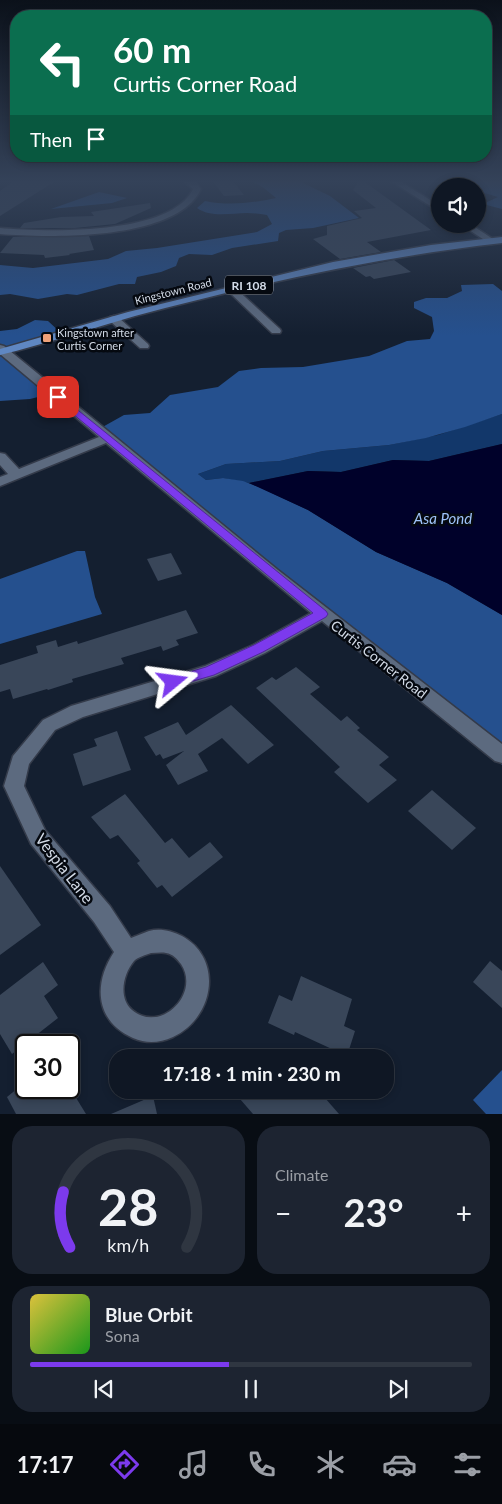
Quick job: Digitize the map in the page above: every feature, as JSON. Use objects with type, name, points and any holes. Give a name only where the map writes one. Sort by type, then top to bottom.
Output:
[{"type":"main road","name":"Kingstown Road","points":[[1,350],[231,289],[367,258],[497,240]]},
{"type":"street","points":[[8,232],[25,234],[81,232]]},
{"type":"street","points":[[483,233],[497,240]]},
{"type":"street","points":[[231,289],[276,331]]},
{"type":"street","points":[[114,319],[144,346]]},
{"type":"street","name":"Curtis Corner Road","points":[[1,350],[322,614],[502,755]]},
{"type":"street","points":[[0,482],[107,438]]},
{"type":"street","points":[[0,457],[17,475]]},
{"type":"street","name":"Vespia Lane","points":[[127,952],[102,914],[38,837],[14,786],[20,762],[33,743],[50,725],[77,711],[210,671],[259,649],[322,614]]},
{"type":"street","points":[[153,940],[167,940],[179,945],[188,953],[195,964],[198,990],[193,1003],[185,1015],[174,1024],[160,1030],[146,1030],[133,1026],[122,1018],[115,1007],[111,994],[112,978],[118,964],[127,952],[140,944],[153,940]]},
{"type":"shaded area","points":[[257,232],[281,232],[279,233],[278,241],[232,248],[212,255],[189,254],[179,258],[176,266],[161,272],[137,277],[135,284],[119,284],[77,295],[67,294],[38,299],[10,294],[0,295],[0,265],[33,268],[108,259],[126,251]]},
{"type":"shaded area","points":[[493,284],[502,291],[502,414],[426,438],[389,445],[323,451],[280,461],[226,464],[198,474],[206,480],[223,478],[243,481],[259,487],[308,510],[376,552],[447,583],[502,615],[502,765],[266,577],[267,574],[99,429],[124,415],[150,413],[170,395],[218,387],[239,371],[261,368],[303,367],[369,356],[407,341],[430,339],[434,331],[432,317],[414,308],[414,302],[426,298],[447,298],[462,291],[461,285]]},
{"type":"shaded area","points":[[35,320],[48,321],[61,333],[7,349],[50,394],[30,399],[0,401],[0,331],[17,329]]},
{"type":"shaded area","points":[[502,414],[502,444],[429,461],[393,460],[341,472],[308,471],[249,483],[223,478],[206,480],[198,474],[226,464],[280,461],[323,451],[389,445],[438,435]]},
{"type":"shaded area","points":[[77,551],[85,551],[95,597],[102,614],[0,644],[0,579]]},
{"type":"shaded area","points":[[502,1070],[502,1114],[486,1114],[473,1100]]},
{"type":"water","name":"Asa Pond","points":[[502,444],[502,615],[447,583],[376,552],[308,510],[249,483],[308,471],[341,472],[393,460],[429,461]]},
{"type":"building","points":[[327,232],[420,232],[367,242],[381,252],[340,259],[313,239],[327,235]]},
{"type":"building","points":[[89,236],[94,250],[70,255],[45,258],[44,255],[0,253],[13,237]]},
{"type":"building","points":[[394,260],[411,272],[374,279],[370,276],[366,277],[353,268]]},
{"type":"building","points":[[171,553],[182,574],[158,581],[147,559]]},
{"type":"building","points":[[186,610],[198,633],[176,640],[179,645],[163,651],[161,646],[121,658],[124,664],[72,679],[73,682],[48,690],[13,699],[10,689],[0,692],[0,665],[38,653],[36,646],[56,640],[58,647],[77,641],[78,644]]},
{"type":"building","points":[[296,667],[320,687],[310,694],[341,721],[347,716],[360,728],[357,730],[389,757],[379,765],[397,780],[368,803],[334,772],[340,767],[256,688],[272,677],[276,680]]},
{"type":"building","points":[[231,705],[274,745],[248,764],[222,738],[198,754],[208,771],[178,785],[166,765],[184,751],[163,759],[160,754],[156,756],[144,737],[178,722],[186,735]]},
{"type":"building","points":[[117,731],[131,770],[83,786],[73,754],[97,746],[94,739]]},
{"type":"building","points":[[432,790],[476,828],[452,850],[408,811]]},
{"type":"building","points":[[125,794],[165,843],[172,838],[189,858],[210,842],[223,857],[172,897],[162,885],[157,888],[137,863],[140,861],[118,835],[110,839],[91,817]]},
{"type":"building","points":[[0,866],[41,925],[0,955]]},
{"type":"building","points":[[490,961],[502,971],[502,1008],[473,982]]},
{"type":"building","points":[[43,962],[58,985],[44,996],[58,1018],[38,1034],[15,1034],[15,1052],[12,1054],[0,1034],[0,995]]},
{"type":"building","points":[[301,976],[352,999],[344,1026],[355,1031],[349,1049],[332,1049],[295,1032],[294,1035],[268,1023],[279,995],[292,1001]]},
{"type":"building","points":[[15,1090],[15,1099],[77,1099],[86,1114],[16,1114],[7,1097]]},
{"type":"building","points":[[146,1099],[154,1099],[157,1114],[111,1114]]},
{"type":"building","points":[[240,1099],[326,1099],[339,1114],[253,1114]]},
{"type":"place","name":"Kingstown after Curtis Corner","points":[[47,338]]},
{"type":"route","points":[[58,397],[322,614],[259,649],[210,671],[173,682]]}]
